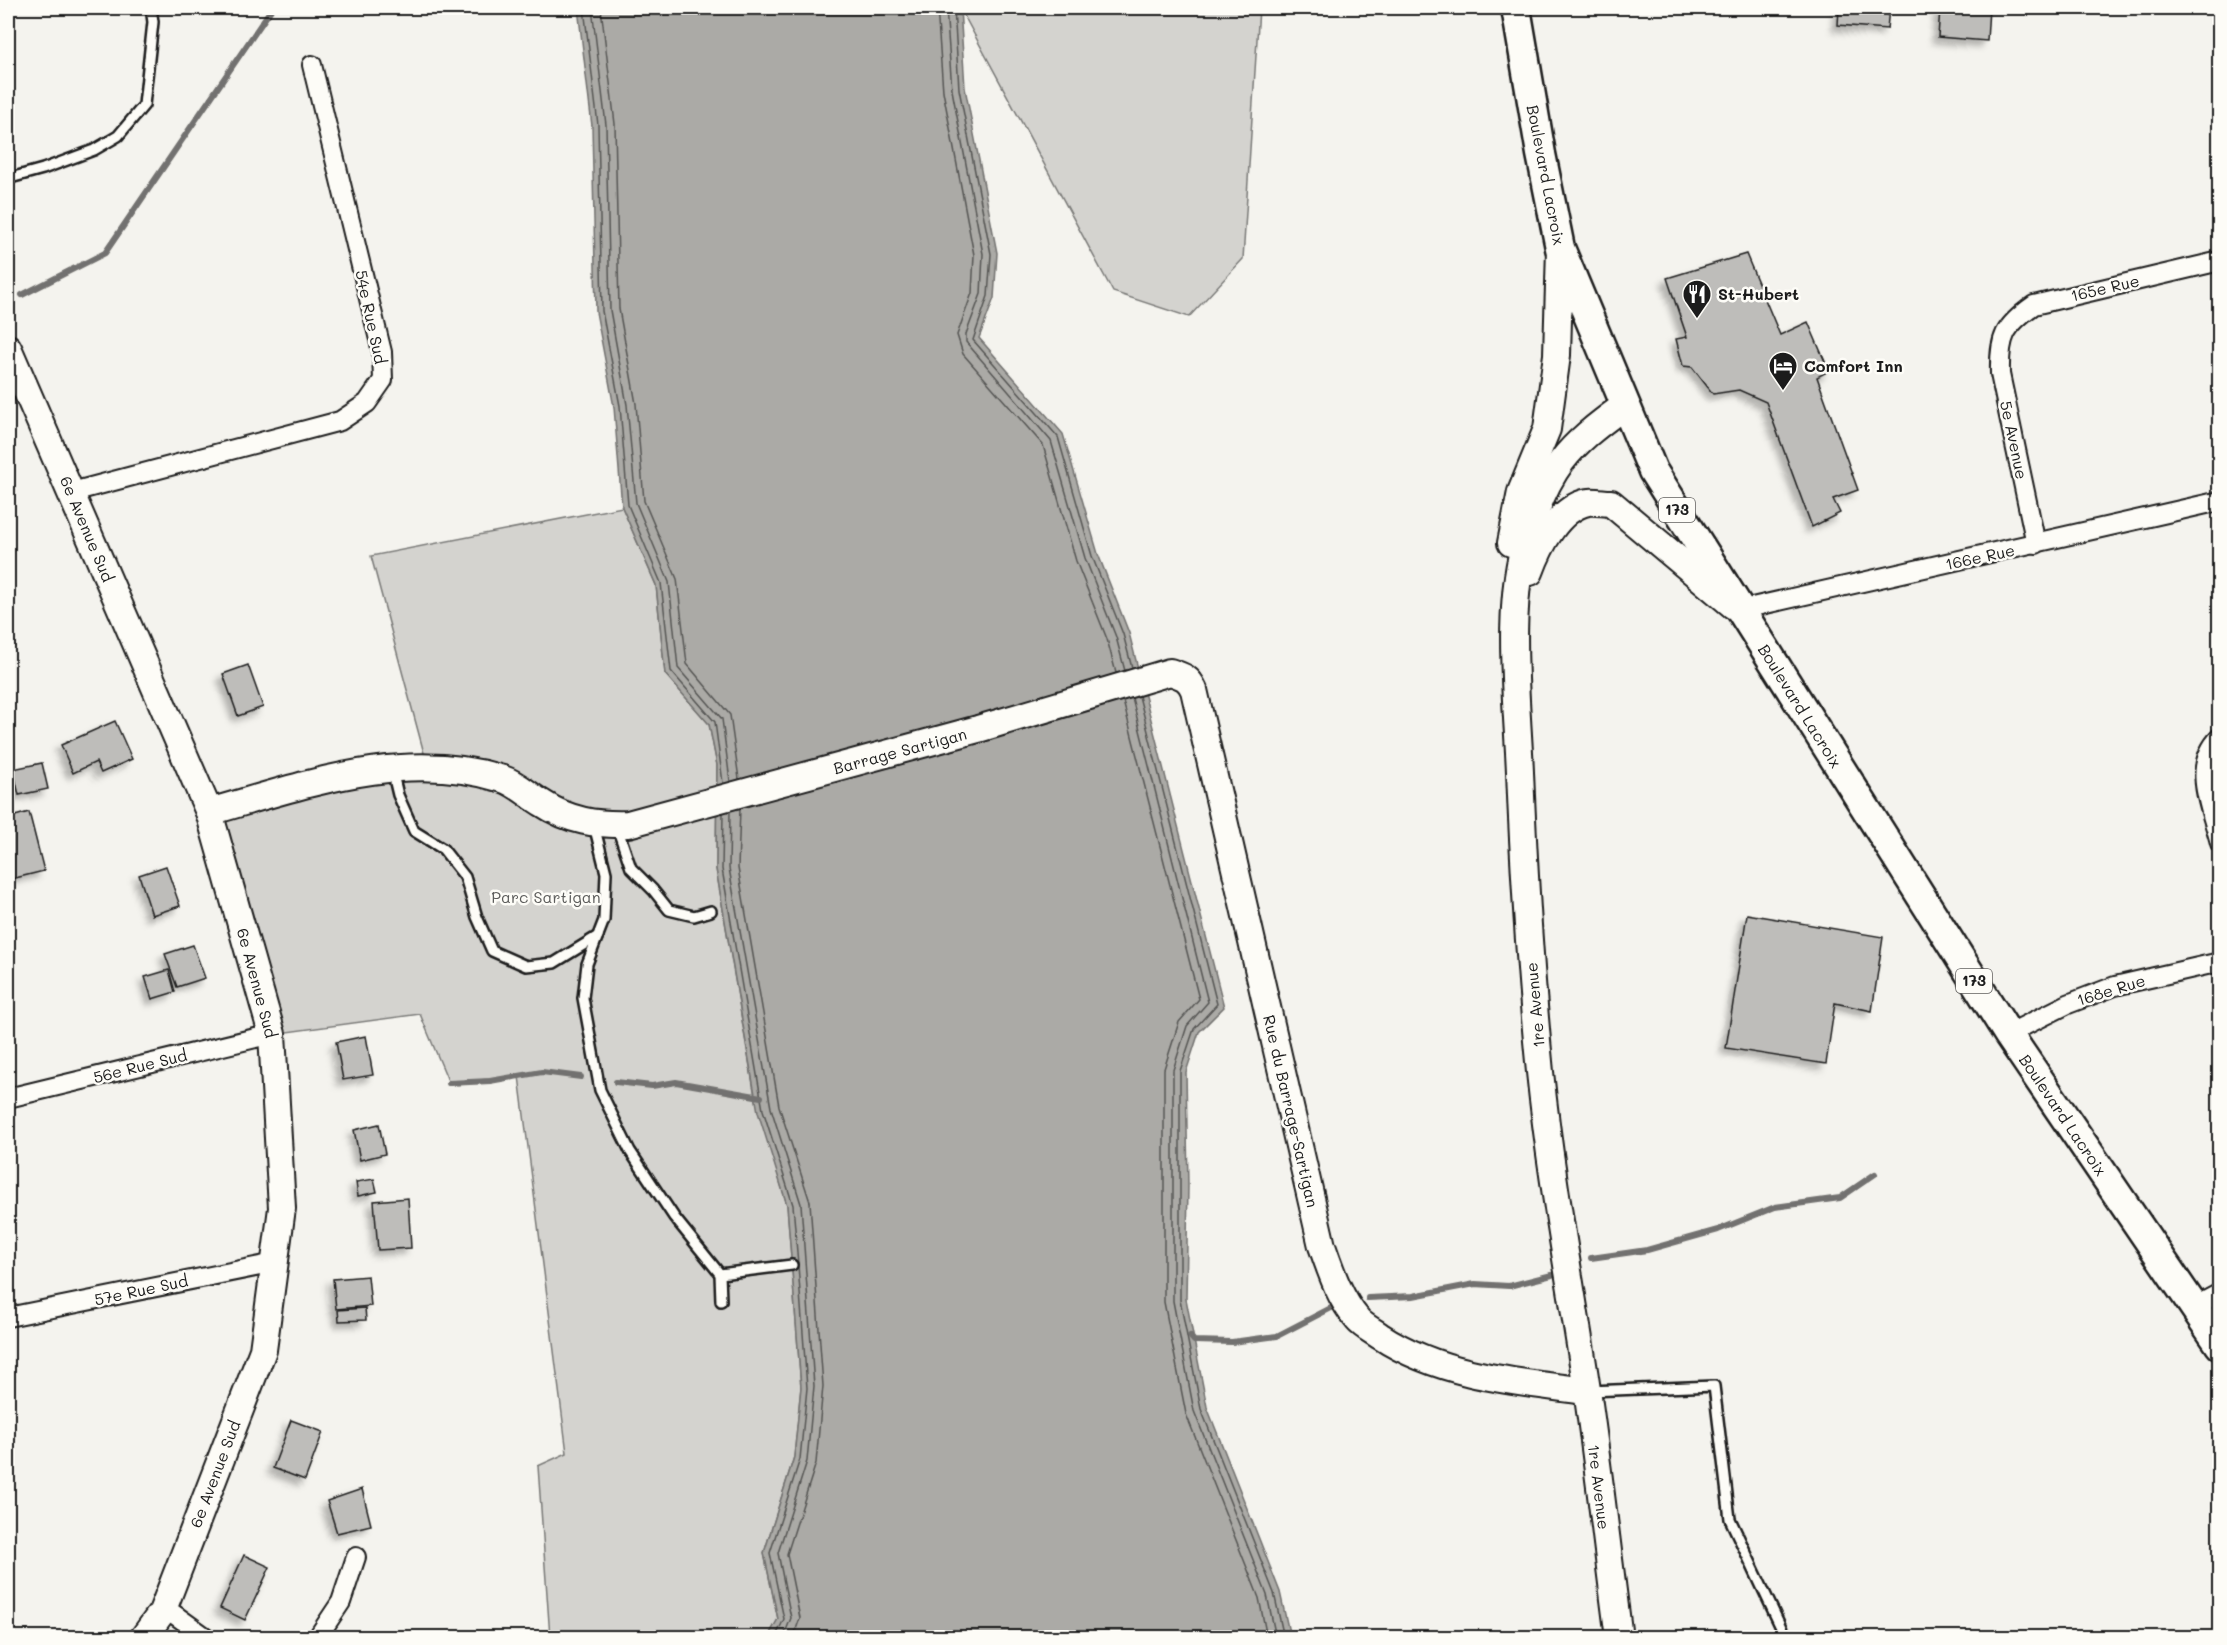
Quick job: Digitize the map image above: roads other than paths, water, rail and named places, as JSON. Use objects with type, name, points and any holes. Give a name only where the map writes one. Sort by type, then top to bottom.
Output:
[{"type":"main road","name":"Boulevard Lacroix","points":[[1516,8],[1560,248],[1653,471],[2008,1034],[2220,1345]]},
{"type":"main road","points":[[1514,612],[1508,555],[1521,492],[1547,429],[1557,355],[1560,248]]},
{"type":"main road","name":"6e Avenue Sud","points":[[8,348],[209,812],[272,1034],[282,1208],[263,1350],[164,1607],[143,1638]]},
{"type":"main road","name":"1re Avenue","points":[[1619,1638],[1587,1391],[1555,1193],[1540,1073],[1523,862],[1514,612],[1526,538],[1545,485],[1563,456],[1590,430],[1624,406]]},
{"type":"main road","points":[[1514,612],[1539,548],[1567,512],[1587,502],[1611,503],[1739,610]]},
{"type":"main road","name":"Rue du Barrage-Sartigan","points":[[1170,672],[1190,680],[1194,690],[1322,1246],[1337,1287],[1359,1321],[1389,1341],[1441,1365],[1498,1379],[1587,1391]]},
{"type":"main road","name":"Barrage Sartigan","points":[[613,825],[978,729],[1170,672]]},
{"type":"main road","points":[[209,812],[336,776],[392,768],[447,768],[505,780],[550,808],[613,825]]},
{"type":"street","name":"54e Rue Sud","points":[[72,492],[340,421],[367,403],[383,380],[382,352],[312,65]]},
{"type":"street","name":"165e Rue","points":[[2003,336],[2013,319],[2034,304],[2220,261]]},
{"type":"street","name":"5e Avenue","points":[[2003,336],[1999,353],[2000,374],[2036,544]]},
{"type":"street","name":"166e Rue","points":[[1739,610],[2220,501]]},
{"type":"street","points":[[2220,737],[2207,753],[2202,769],[2220,843]]},
{"type":"street","name":"168e Rue","points":[[2008,1034],[2068,1004],[2115,986],[2220,962]]},
{"type":"street","name":"56e Rue Sud","points":[[9,1093],[272,1034]]},
{"type":"street","name":"57e Rue Sud","points":[[8,1317],[275,1263]]},
{"type":"street","points":[[2194,1307],[2220,1293]]},
{"type":"street","points":[[317,1638],[341,1602],[356,1557]]},
{"type":"street","points":[[164,1607],[207,1638]]},
{"type":"lane","points":[[8,176],[14,177],[43,169],[94,150],[118,136],[144,105],[153,22],[151,8]]},
{"type":"lane","points":[[392,768],[398,795],[414,831],[443,849],[465,877],[477,917],[492,951],[526,966],[554,963],[598,936]]},
{"type":"lane","points":[[613,825],[631,868],[669,910],[694,916],[711,911]]},
{"type":"lane","points":[[613,825],[606,873],[604,920],[587,964],[583,998],[600,1090],[630,1151],[674,1217],[720,1274],[721,1301]]},
{"type":"lane","points":[[720,1274],[792,1265]]},
{"type":"lane","points":[[1587,1391],[1714,1386],[1730,1519],[1786,1638]]},
{"type":"water","points":[[578,8],[960,8],[965,88],[997,253],[994,298],[979,338],[1063,434],[1098,554],[1129,633],[1224,1007],[1199,1032],[1186,1072],[1188,1186],[1186,1299],[1207,1407],[1280,1592],[1290,1637],[768,1637],[778,1619],[764,1553],[794,1457],[801,1387],[787,1205],[758,1112],[716,869],[717,765],[709,724],[665,674],[656,585],[622,507],[614,407],[596,312],[592,126]]},
{"type":"waterway","points":[[22,295],[105,253],[272,8]]},
{"type":"waterway","points":[[449,1083],[490,1081],[542,1072],[581,1077]]},
{"type":"waterway","points":[[616,1082],[652,1086],[676,1082],[761,1097]]},
{"type":"waterway","points":[[1591,1258],[1647,1250],[1718,1230],[1775,1207],[1840,1198],[1875,1174]]},
{"type":"waterway","points":[[1368,1298],[1413,1296],[1475,1284],[1509,1286],[1552,1275]]},
{"type":"waterway","points":[[1190,1336],[1194,1341],[1232,1342],[1277,1336],[1333,1307]]},
{"type":"place","name":"St-Hubert","points":[[1697,320]]},
{"type":"place","name":"Comfort Inn","points":[[1783,392]]},
{"type":"park label","name":"Parc Sartigan","points":[[546,897]]}]
